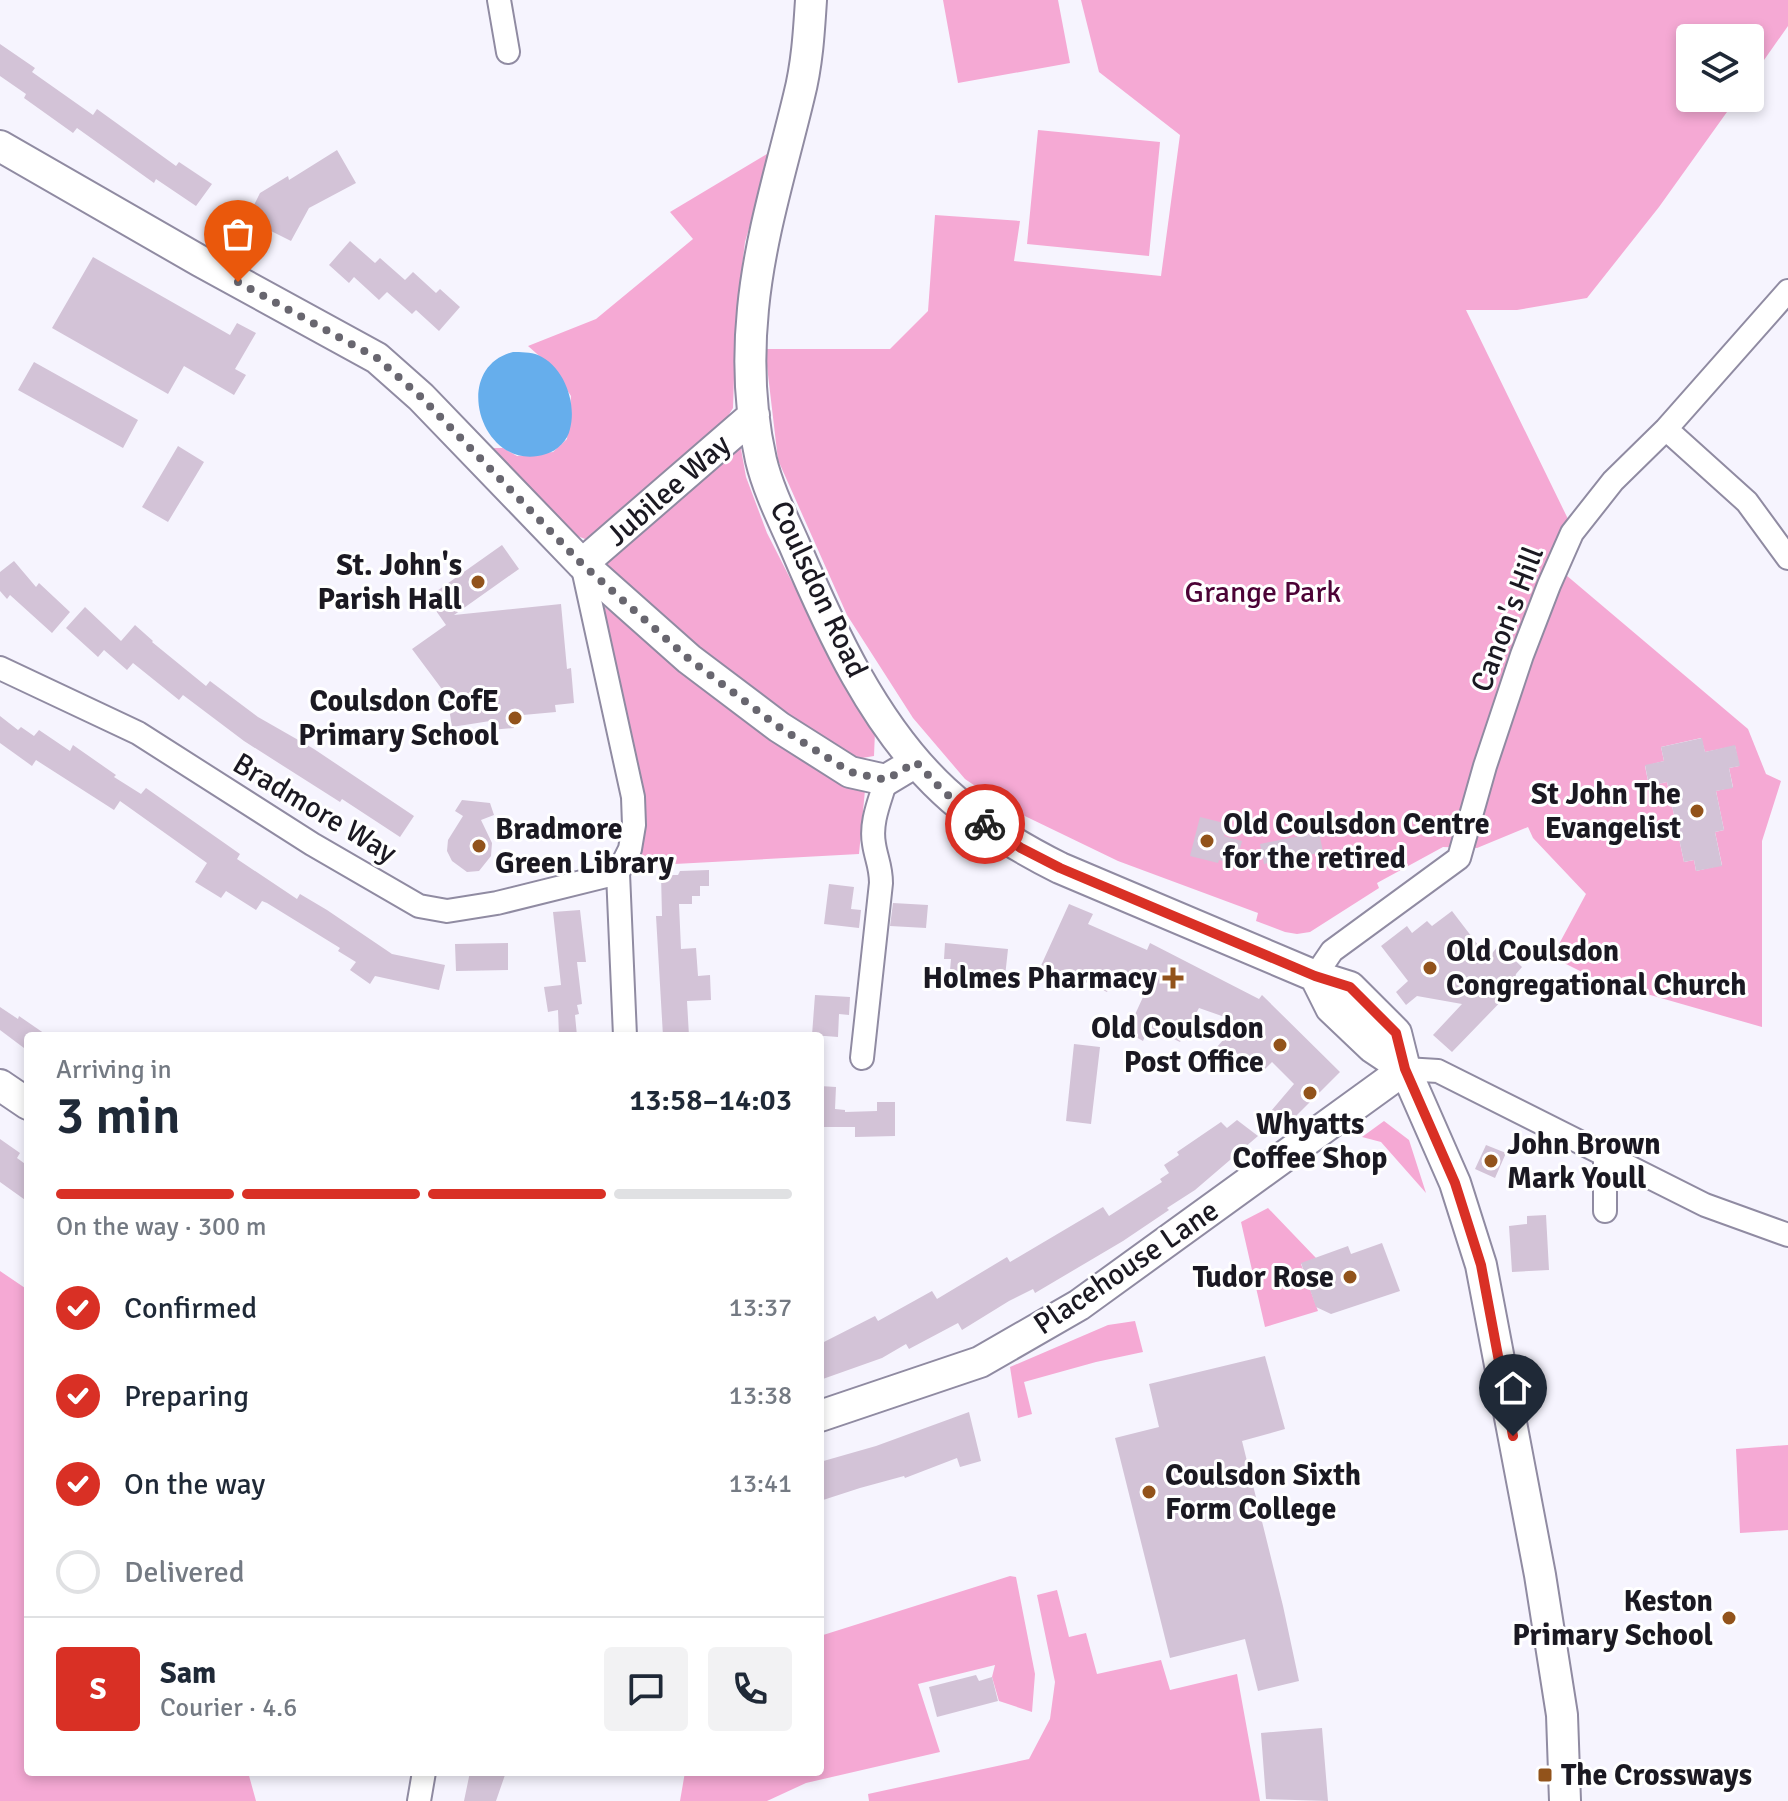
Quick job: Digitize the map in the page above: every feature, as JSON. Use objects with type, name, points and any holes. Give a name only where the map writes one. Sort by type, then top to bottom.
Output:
[{"type":"main road","name":"Coulsdon Road","points":[[811,0],[800,95],[767,214],[753,309],[750,365],[762,462],[825,617],[874,702],[916,762],[944,792],[1021,848],[1060,868],[1315,976],[1350,987],[1396,1033],[1405,1069],[1455,1183],[1481,1265],[1540,1575],[1562,1715],[1565,1801]]},
{"type":"main road","points":[[0,146],[377,358],[421,397],[582,564],[689,659],[779,727],[850,772],[886,780],[916,762]]},
{"type":"main road","name":"Jubilee Way","points":[[582,564],[754,415]]},
{"type":"main road","name":"Placehouse Lane","points":[[824,1415],[980,1362],[1079,1305],[1405,1069]]},
{"type":"main road","points":[[0,1085],[24,1101]]},
{"type":"street","points":[[499,0],[508,52]]},
{"type":"street","name":"Canon's Hill","points":[[1315,976],[1332,951],[1459,858],[1485,766],[1522,655],[1572,533],[1613,481],[1666,429],[1788,291]]},
{"type":"street","points":[[1666,429],[1747,502],[1788,558]]},
{"type":"street","points":[[582,564],[633,797],[634,825],[630,849],[618,873],[625,1032]]},
{"type":"street","name":"Bradmore Way","points":[[0,668],[138,733],[312,844],[419,906],[447,911],[497,903],[618,873]]},
{"type":"street","points":[[862,1058],[881,883],[873,822],[886,780]]},
{"type":"street","points":[[1405,1069],[1438,1071],[1705,1205],[1788,1235]]},
{"type":"street","points":[[1605,1155],[1605,1211]]},
{"type":"street","points":[[419,1801],[423,1776]]},
{"type":"green space","points":[[943,0],[1058,0],[1070,63],[958,83]]},
{"type":"green space","name":"Grange Park","points":[[1081,0],[1788,0],[1788,26],[1764,60],[1764,24],[1676,24],[1676,112],[1727,112],[1659,207],[1587,298],[1517,310],[1466,310],[1568,519],[1566,575],[1748,729],[1766,774],[1781,781],[1762,841],[1762,1027],[1598,980],[1552,957],[1586,894],[1533,838],[1528,827],[1477,848],[1443,847],[1377,883],[1379,888],[1310,932],[1285,932],[1256,921],[1258,913],[1118,861],[1006,807],[965,779],[913,718],[847,615],[778,460],[765,349],[890,349],[928,311],[935,215],[1020,221],[1014,261],[1161,276],[1180,135],[1099,72]],"holes":[[[1701,738],[1705,752],[1735,746],[1739,766],[1729,768],[1733,787],[1716,791],[1724,830],[1715,832],[1722,865],[1696,871],[1694,860],[1684,862],[1667,782],[1649,786],[1645,766],[1664,761],[1661,747]]]},
{"type":"green space","points":[[1038,130],[1160,142],[1149,256],[1027,244]]},
{"type":"green space","points":[[772,151],[745,242],[736,318],[733,408],[718,432],[605,534],[585,539],[562,530],[486,448],[503,448],[517,456],[553,452],[567,439],[571,396],[552,367],[528,346],[596,319],[693,239],[670,212]]},
{"type":"green space","points":[[732,446],[741,449],[746,477],[767,533],[820,637],[875,731],[874,756],[856,759],[789,719],[607,576],[603,561]]},
{"type":"green space","points":[[602,605],[737,712],[865,790],[859,854],[637,866],[643,809]]},
{"type":"green space","points":[[1384,1121],[1409,1140],[1426,1193],[1381,1142],[1362,1137]]},
{"type":"green space","points":[[1268,1208],[1316,1258],[1301,1264],[1318,1311],[1265,1327],[1241,1222]]},
{"type":"green space","points":[[0,1271],[24,1287],[24,1776],[249,1776],[256,1801],[0,1801]]},
{"type":"green space","points":[[1135,1321],[1143,1352],[1024,1382],[1032,1414],[1018,1418],[1010,1367],[1108,1325]]},
{"type":"green space","points":[[1788,1445],[1788,1530],[1740,1533],[1736,1449]]},
{"type":"green space","points":[[1010,1576],[1016,1577],[1035,1674],[1032,1712],[999,1701],[992,1677],[995,1665],[918,1684],[940,1752],[806,1783],[767,1801],[680,1801],[684,1776],[824,1776],[824,1635]]},
{"type":"green space","points":[[1057,1590],[1069,1637],[1086,1633],[1097,1674],[1161,1660],[1170,1690],[1237,1674],[1260,1801],[869,1801],[868,1794],[1029,1759],[1050,1719],[1055,1682],[1037,1595]]},
{"type":"water","points":[[513,352],[535,354],[547,360],[561,376],[570,397],[572,419],[569,433],[561,444],[546,454],[524,456],[505,449],[491,435],[482,417],[478,397],[482,378],[493,362]]},
{"type":"building","points":[[0,44],[35,68],[32,72],[93,115],[97,109],[176,166],[179,162],[212,184],[196,206],[156,179],[154,183],[77,128],[73,133],[24,98],[26,94],[0,76]]},
{"type":"building","points":[[337,150],[356,183],[309,208],[291,241],[247,219],[260,193],[288,176],[289,180]]},
{"type":"building","points":[[350,241],[375,263],[380,258],[405,280],[413,272],[436,293],[440,289],[460,307],[439,331],[416,310],[412,314],[387,292],[379,300],[354,277],[349,283],[329,265]]},
{"type":"building","points":[[93,257],[230,335],[237,323],[256,333],[235,369],[246,375],[234,395],[184,366],[168,394],[52,328]]},
{"type":"building","points":[[34,362],[138,420],[123,448],[18,390]]},
{"type":"building","points":[[178,446],[204,462],[168,522],[142,507]]},
{"type":"building","points":[[502,545],[519,569],[454,615],[561,604],[567,669],[571,668],[574,703],[555,705],[556,712],[512,716],[514,728],[490,730],[490,721],[452,727],[447,696],[412,649],[446,625],[427,598]]},
{"type":"building","points":[[14,561],[36,587],[39,583],[70,612],[52,633],[10,595],[7,599],[0,591],[0,572]]},
{"type":"building","points":[[85,607],[121,641],[135,625],[206,686],[210,681],[258,717],[314,749],[414,816],[400,837],[244,741],[183,695],[179,700],[133,663],[127,670],[104,650],[98,657],[66,628]]},
{"type":"building","points":[[0,716],[18,730],[21,727],[34,736],[39,730],[70,751],[73,745],[141,794],[146,788],[240,854],[237,859],[297,899],[300,894],[327,910],[392,954],[445,965],[439,990],[375,976],[370,984],[350,970],[356,962],[338,951],[340,948],[267,903],[262,901],[256,910],[226,891],[221,898],[195,882],[207,863],[120,801],[114,810],[36,760],[32,766],[0,743]]},
{"type":"building","name":"St John The Evangelist","points":[[1702,738],[1705,752],[1735,745],[1740,766],[1729,768],[1733,788],[1716,791],[1724,830],[1715,832],[1722,866],[1696,871],[1694,860],[1684,862],[1667,782],[1649,786],[1645,765],[1664,761],[1661,747]]},
{"type":"building","points":[[462,800],[490,803],[494,815],[481,820],[492,843],[491,856],[479,871],[467,872],[452,861],[447,851],[448,840],[463,816],[455,811]]},
{"type":"building","points":[[1200,817],[1228,824],[1224,836],[1242,841],[1236,864],[1190,856]]},
{"type":"building","points":[[1319,832],[1323,852],[1264,864],[1260,844]]},
{"type":"building","points":[[709,870],[709,886],[700,886],[700,896],[692,896],[692,904],[679,904],[681,949],[696,948],[698,976],[710,975],[711,1000],[687,1001],[689,1032],[663,1032],[656,916],[662,916],[661,875],[678,875],[680,871]]},
{"type":"building","points":[[829,884],[854,887],[851,909],[861,910],[859,928],[824,924]]},
{"type":"building","points":[[893,903],[928,905],[926,928],[890,926]]},
{"type":"building","points":[[1069,904],[1093,914],[1088,924],[1147,950],[1150,943],[1259,999],[1262,995],[1340,1072],[1283,1129],[1265,1118],[1294,1084],[1272,1062],[1263,1071],[1251,1058],[1244,1062],[1235,1051],[1213,1074],[1202,1064],[1239,1022],[1199,1008],[1180,1042],[1149,1027],[1143,1041],[1127,1032],[1149,984],[1116,970],[1107,992],[1081,980],[1078,987],[1039,970]]},
{"type":"building","points":[[580,910],[586,962],[577,962],[582,1004],[577,1005],[579,1014],[575,1015],[577,1032],[559,1032],[558,1010],[548,1012],[544,987],[561,985],[553,912]]},
{"type":"building","points":[[1452,911],[1488,958],[1499,945],[1522,967],[1516,974],[1512,990],[1452,1052],[1433,1035],[1462,1004],[1417,996],[1406,1005],[1396,992],[1408,981],[1381,946],[1407,926],[1412,933],[1427,921],[1432,926]]},
{"type":"building","points":[[508,943],[508,970],[456,971],[455,944]]},
{"type":"building","points":[[945,943],[1008,949],[1004,986],[949,982],[951,959],[944,959]]},
{"type":"building","points":[[815,995],[850,997],[849,1015],[839,1014],[838,1037],[812,1032]]},
{"type":"building","points":[[0,1007],[42,1032],[24,1032],[24,1048],[0,1030]]},
{"type":"building","points":[[1074,1044],[1100,1047],[1091,1124],[1066,1121]]},
{"type":"building","points":[[824,1086],[836,1087],[835,1109],[845,1112],[877,1111],[877,1102],[895,1102],[895,1136],[855,1137],[855,1127],[824,1127]]},
{"type":"building","points":[[1237,1120],[1258,1136],[1195,1190],[1123,1241],[1035,1293],[1033,1289],[1009,1301],[962,1330],[958,1323],[909,1349],[906,1344],[882,1358],[824,1379],[824,1342],[875,1316],[878,1321],[932,1291],[937,1299],[1007,1257],[1010,1262],[1103,1207],[1109,1216],[1162,1182],[1160,1179],[1169,1173],[1164,1165],[1179,1155],[1177,1152],[1221,1122],[1227,1128]]},
{"type":"building","points":[[0,1139],[20,1153],[17,1158],[24,1163],[24,1199],[0,1182]]},
{"type":"building","name":"John Brown Mark Youll","points":[[1486,1145],[1506,1153],[1495,1178],[1475,1169]]},
{"type":"building","points":[[1546,1215],[1549,1270],[1512,1272],[1509,1226],[1527,1224],[1527,1216]]},
{"type":"building","name":"Tudor Rose","points":[[1382,1243],[1400,1291],[1331,1314],[1316,1307],[1301,1263],[1348,1246],[1351,1254]]},
{"type":"building","points":[[1265,1356],[1285,1429],[1242,1441],[1299,1681],[1258,1691],[1245,1639],[1170,1658],[1115,1438],[1159,1427],[1149,1384]]},
{"type":"building","points":[[969,1412],[981,1461],[960,1467],[957,1458],[905,1478],[824,1500],[824,1461],[876,1446]]},
{"type":"building","points":[[976,1675],[979,1681],[992,1677],[998,1701],[937,1717],[929,1687]]},
{"type":"building","points":[[1322,1728],[1328,1801],[1266,1799],[1261,1733]]},
{"type":"building","points":[[469,1776],[505,1776],[496,1801],[464,1801]]},
{"type":"way so far","points":[[238,282],[377,358],[421,397],[582,564],[689,659],[779,727],[850,772],[886,780],[916,762],[944,792],[985,824]]},
{"type":"place","name":"St. John's Parish Hall","points":[[478,582]]},
{"type":"place","name":"Coulsdon CofE Primary School","points":[[515,718]]},
{"type":"place","name":"St John The Evangelist","points":[[1697,811]]},
{"type":"place","name":"Old Coulsdon Centre for the retired","points":[[1207,841]]},
{"type":"place","name":"Bradmore Green Library","points":[[479,846]]},
{"type":"place","name":"Old Coulsdon Congregational Church","points":[[1430,968]]},
{"type":"place","name":"Holmes Pharmacy","points":[[1173,978]]},
{"type":"place","name":"Old Coulsdon Post Office","points":[[1280,1045]]},
{"type":"place","name":"Whyatts Coffee Shop","points":[[1310,1093]]},
{"type":"place","name":"John Brown Mark Youll","points":[[1491,1161]]},
{"type":"place","name":"Tudor Rose","points":[[1350,1277]]},
{"type":"place","name":"Coulsdon Sixth Form College","points":[[1149,1492]]},
{"type":"place","name":"Keston Primary School","points":[[1729,1618]]},
{"type":"place","name":"The Crossways","points":[[1545,1775]]},
{"type":"route","points":[[985,824],[1021,848],[1060,868],[1315,976],[1350,987],[1396,1033],[1405,1069],[1455,1183],[1481,1265],[1513,1436]]}]
